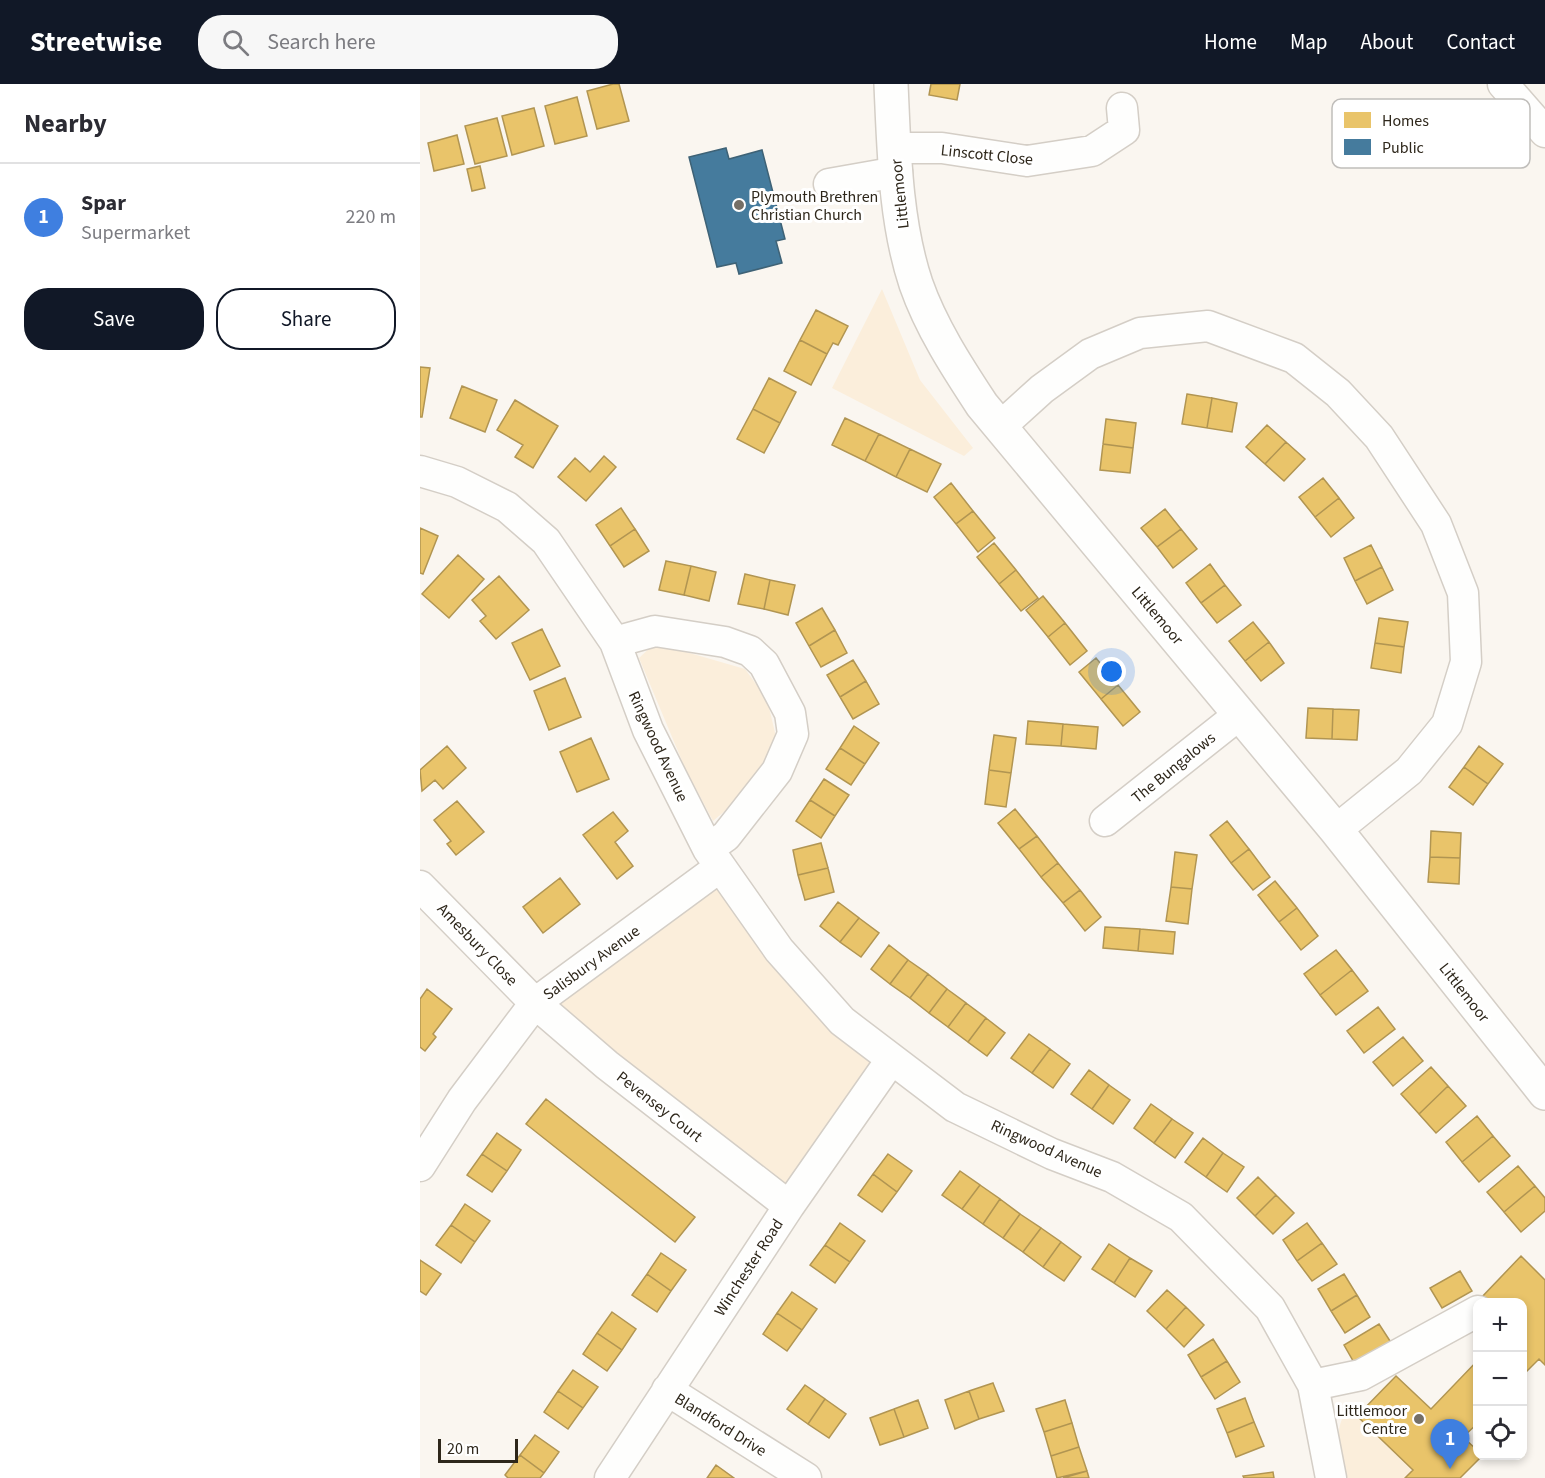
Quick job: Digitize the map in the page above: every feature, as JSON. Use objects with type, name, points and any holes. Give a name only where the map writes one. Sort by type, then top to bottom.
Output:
[{"type":"main road","name":"Littlemoor","points":[[891,84],[904,238],[917,286],[951,358],[1000,427],[1336,830],[1545,1093]]},
{"type":"street","points":[[1503,84],[1516,99]]},
{"type":"street","name":"Linscott Close","points":[[896,160],[942,148],[1027,161],[1092,151],[1124,130],[1122,108]]},
{"type":"street","points":[[1530,115],[1545,132]]},
{"type":"street","points":[[829,183],[896,160]]},
{"type":"street","points":[[1000,427],[1042,389],[1090,354],[1140,333],[1208,326],[1294,358],[1338,393],[1379,437],[1436,524],[1463,593],[1466,662],[1447,724],[1409,771],[1336,830]]},
{"type":"street","name":"Ringwood Avenue","points":[[420,471],[457,482],[507,507],[546,541],[586,596],[615,642],[648,730],[714,858],[779,950],[842,1021],[955,1107],[1052,1154],[1112,1177],[1181,1217],[1270,1308],[1313,1385],[1331,1478]]},
{"type":"street","points":[[615,642],[655,631],[725,642],[750,651],[764,664],[790,713],[794,734],[777,771],[726,836],[714,858]]},
{"type":"street","name":"The Bungalows","points":[[1105,821],[1240,714]]},
{"type":"street","name":"Salisbury Avenue","points":[[420,1166],[462,1100],[535,1003],[714,858]]},
{"type":"street","name":"Amesbury Close","points":[[420,886],[535,1003]]},
{"type":"street","name":"Pevensey Court","points":[[535,1003],[607,1065],[789,1206]]},
{"type":"street","name":"Winchester Road","points":[[610,1478],[789,1206],[891,1060]]},
{"type":"street","points":[[1313,1385],[1361,1375],[1473,1314]]},
{"type":"street","name":"Blandford Drive","points":[[667,1390],[806,1478]]},
{"type":"shaded area","points":[[882,289],[920,380],[973,448],[964,456],[832,388]]},
{"type":"shaded area","points":[[655,643],[745,669],[767,699],[777,741],[746,793],[713,821],[685,768],[639,658]]},
{"type":"shaded area","points":[[720,867],[891,1060],[789,1206],[535,1003]]},
{"type":"shaded area","points":[[1349,1408],[1413,1470],[1405,1478],[1345,1478],[1339,1433],[1343,1416]]},
{"type":"building: Homes","points":[[619,84],[629,121],[597,129],[587,91]]},
{"type":"building: Homes","points":[[931,84],[960,84],[957,100],[929,95]]},
{"type":"building: Homes","points":[[577,97],[587,136],[555,144],[545,106]]},
{"type":"building: Homes","points":[[534,108],[544,146],[512,155],[502,116]]},
{"type":"building: Homes","points":[[497,118],[507,156],[475,164],[465,126]]},
{"type":"building: Homes","points":[[457,135],[464,164],[434,171],[428,143]]},
{"type":"building: Homes","points":[[480,166],[485,188],[472,191],[467,169]]},
{"type":"building: Homes","points":[[816,310],[848,326],[838,345],[833,343],[827,354],[800,340]]},
{"type":"building: Homes","points":[[800,340],[827,354],[811,385],[784,371]]},
{"type":"building: Homes","points":[[420,367],[430,368],[422,417],[420,417]]},
{"type":"building: Homes","points":[[769,378],[796,392],[780,423],[753,409]]},
{"type":"building: Homes","points":[[462,386],[497,400],[485,432],[450,418]]},
{"type":"building: Homes","points":[[1187,394],[1212,398],[1207,428],[1182,424]]},
{"type":"building: Homes","points":[[1212,398],[1237,403],[1232,432],[1207,428]]},
{"type":"building: Homes","points":[[515,400],[558,426],[533,468],[515,457],[523,445],[497,430]]},
{"type":"building: Homes","points":[[753,409],[780,423],[764,453],[737,439]]},
{"type":"building: Homes","points":[[845,418],[879,434],[865,461],[832,445]]},
{"type":"building: Homes","points":[[1106,419],[1136,423],[1133,448],[1103,444]]},
{"type":"building: Homes","points":[[1267,425],[1286,442],[1265,464],[1246,447]]},
{"type":"building: Homes","points":[[879,434],[910,449],[896,477],[865,461]]},
{"type":"building: Homes","points":[[1286,442],[1305,459],[1284,481],[1265,464]]},
{"type":"building: Homes","points":[[1103,444],[1133,448],[1130,473],[1100,470]]},
{"type":"building: Homes","points":[[910,449],[941,464],[927,492],[896,477]]},
{"type":"building: Homes","points":[[604,456],[616,467],[586,501],[558,477],[575,458],[590,472]]},
{"type":"building: Homes","points":[[1323,478],[1339,498],[1315,517],[1299,497]]},
{"type":"building: Homes","points":[[951,483],[973,511],[956,524],[934,497]]},
{"type":"building: Homes","points":[[1339,498],[1354,518],[1331,537],[1315,517]]},
{"type":"building: Homes","points":[[621,508],[635,529],[610,546],[596,525]]},
{"type":"building: Homes","points":[[1165,509],[1181,529],[1157,547],[1141,528]]},
{"type":"building: Homes","points":[[973,511],[995,538],[978,552],[956,524]]},
{"type":"building: Homes","points":[[420,528],[438,536],[423,574],[420,573]]},
{"type":"building: Homes","points":[[635,529],[649,551],[624,567],[610,546]]},
{"type":"building: Homes","points":[[1181,529],[1197,549],[1173,568],[1157,547]]},
{"type":"building: Homes","points":[[994,543],[1016,570],[999,584],[977,557]]},
{"type":"building: Homes","points":[[1371,545],[1382,567],[1355,581],[1344,558]]},
{"type":"building: Homes","points":[[458,555],[484,579],[449,618],[422,594]]},
{"type":"building: Homes","points":[[666,561],[691,566],[684,595],[659,590]]},
{"type":"building: Homes","points":[[1210,564],[1225,585],[1201,603],[1186,583]]},
{"type":"building: Homes","points":[[691,566],[716,572],[709,601],[684,595]]},
{"type":"building: Homes","points":[[1382,567],[1393,590],[1367,604],[1355,581]]},
{"type":"building: Homes","points":[[1016,570],[1038,598],[1021,611],[999,584]]},
{"type":"building: Homes","points":[[745,574],[770,580],[764,609],[738,604]]},
{"type":"building: Homes","points":[[499,576],[529,610],[496,639],[480,621],[486,616],[472,600]]},
{"type":"building: Homes","points":[[770,580],[795,585],[788,615],[764,609]]},
{"type":"building: Homes","points":[[1225,585],[1241,605],[1217,623],[1201,603]]},
{"type":"building: Homes","points":[[1043,596],[1065,623],[1048,637],[1026,610]]},
{"type":"building: Homes","points":[[822,608],[835,630],[809,646],[796,623]]},
{"type":"building: Homes","points":[[1379,618],[1408,622],[1404,647],[1375,643]]},
{"type":"building: Homes","points":[[1253,622],[1269,642],[1245,661],[1229,641]]},
{"type":"building: Homes","points":[[1065,623],[1087,651],[1070,665],[1048,637]]},
{"type":"building: Homes","points":[[542,629],[560,666],[530,680],[512,643]]},
{"type":"building: Homes","points":[[835,630],[847,653],[821,667],[809,646]]},
{"type":"building: Homes","points":[[1269,642],[1284,663],[1261,681],[1245,661]]},
{"type":"building: Homes","points":[[1375,643],[1404,647],[1401,673],[1371,668]]},
{"type":"building: Homes","points":[[1096,658],[1118,685],[1101,699],[1079,672]]},
{"type":"building: Homes","points":[[853,660],[866,681],[840,697],[827,675]]},
{"type":"building: Homes","points":[[565,678],[581,717],[549,730],[534,691]]},
{"type":"building: Homes","points":[[866,681],[879,704],[853,719],[840,697]]},
{"type":"building: Homes","points":[[1118,685],[1140,712],[1123,726],[1101,699]]},
{"type":"building: Homes","points":[[1308,708],[1333,709],[1332,739],[1306,738]]},
{"type":"building: Homes","points":[[1333,709],[1359,710],[1357,740],[1332,739]]},
{"type":"building: Homes","points":[[1028,721],[1063,724],[1061,746],[1026,744]]},
{"type":"building: Homes","points":[[1063,724],[1098,727],[1096,749],[1061,746]]},
{"type":"building: Homes","points":[[854,726],[879,743],[865,764],[840,748]]},
{"type":"building: Homes","points":[[994,735],[1016,738],[1011,773],[989,770]]},
{"type":"building: Homes","points":[[591,738],[609,779],[577,792],[560,752]]},
{"type":"building: Homes","points":[[447,746],[466,768],[443,789],[435,780],[422,791],[420,770]]},
{"type":"building: Homes","points":[[1479,746],[1503,764],[1488,784],[1464,767]]},
{"type":"building: Homes","points":[[840,748],[865,764],[851,785],[826,769]]},
{"type":"building: Homes","points":[[1464,767],[1488,784],[1473,805],[1449,787]]},
{"type":"building: Homes","points":[[989,770],[1011,773],[1006,807],[985,804]]},
{"type":"building: Homes","points":[[824,779],[849,795],[835,816],[810,800]]},
{"type":"building: Homes","points":[[810,800],[835,816],[821,838],[796,821]]},
{"type":"building: Homes","points":[[457,801],[484,832],[456,855],[447,844],[451,841],[434,820]]},
{"type":"building: Homes","points":[[1015,809],[1037,836],[1019,849],[998,823]]},
{"type":"building: Homes","points":[[613,812],[628,831],[615,842],[633,866],[617,879],[583,835]]},
{"type":"building: Homes","points":[[1227,821],[1249,849],[1231,863],[1210,835]]},
{"type":"building: Homes","points":[[1431,831],[1461,833],[1460,858],[1430,857]]},
{"type":"building: Homes","points":[[1037,836],[1058,863],[1041,877],[1019,849]]},
{"type":"building: Homes","points":[[821,843],[828,868],[798,875],[793,850]]},
{"type":"building: Homes","points":[[1249,849],[1270,877],[1253,890],[1231,863]]},
{"type":"building: Homes","points":[[1175,852],[1197,855],[1192,889],[1171,887]]},
{"type":"building: Homes","points":[[1430,857],[1460,858],[1459,884],[1428,882]]},
{"type":"building: Homes","points":[[1058,863],[1080,890],[1063,903],[1041,877]]},
{"type":"building: Homes","points":[[828,868],[834,892],[805,900],[798,875]]},
{"type":"building: Homes","points":[[560,878],[580,904],[543,933],[523,907]]},
{"type":"building: Homes","points":[[1275,881],[1297,908],[1279,922],[1258,895]]},
{"type":"building: Homes","points":[[1171,887],[1192,889],[1188,924],[1166,921]]},
{"type":"building: Homes","points":[[1080,890],[1101,917],[1085,931],[1063,903]]},
{"type":"building: Homes","points":[[838,902],[859,918],[840,942],[820,926]]},
{"type":"building: Homes","points":[[1297,908],[1318,936],[1301,950],[1279,922]]},
{"type":"building: Homes","points":[[859,918],[879,933],[861,957],[840,942]]},
{"type":"building: Homes","points":[[1105,927],[1140,929],[1138,951],[1103,948]]},
{"type":"building: Homes","points":[[1140,929],[1175,932],[1173,954],[1138,951]]},
{"type":"building: Homes","points":[[889,945],[908,960],[890,984],[871,969]]},
{"type":"building: Homes","points":[[1336,950],[1352,970],[1320,995],[1304,974]]},
{"type":"building: Homes","points":[[908,960],[928,974],[910,998],[890,984]]},
{"type":"building: Homes","points":[[1352,970],[1368,991],[1336,1015],[1320,995]]},
{"type":"building: Homes","points":[[928,974],[947,989],[929,1013],[910,998]]},
{"type":"building: Homes","points":[[427,989],[452,1009],[433,1034],[436,1037],[425,1051],[420,1047],[420,999]]},
{"type":"building: Homes","points":[[947,989],[966,1003],[948,1027],[929,1013]]},
{"type":"building: Homes","points":[[966,1003],[986,1018],[968,1042],[948,1027]]},
{"type":"building: Homes","points":[[1378,1007],[1395,1029],[1364,1053],[1347,1031]]},
{"type":"building: Homes","points":[[986,1018],[1005,1033],[987,1056],[968,1042]]},
{"type":"building: Homes","points":[[1029,1034],[1050,1049],[1032,1073],[1011,1058]]},
{"type":"building: Homes","points":[[1403,1037],[1423,1061],[1393,1086],[1373,1062]]},
{"type":"building: Homes","points":[[1050,1049],[1070,1064],[1053,1088],[1032,1073]]},
{"type":"building: Homes","points":[[1431,1067],[1448,1086],[1419,1114],[1401,1094]]},
{"type":"building: Homes","points":[[1089,1070],[1109,1085],[1092,1109],[1071,1094]]},
{"type":"building: Homes","points":[[1109,1085],[1130,1100],[1113,1124],[1092,1109]]},
{"type":"building: Homes","points":[[1448,1086],[1466,1106],[1436,1133],[1419,1114]]},
{"type":"building: Homes","points":[[546,1099],[695,1217],[675,1242],[526,1124]]},
{"type":"building: Homes","points":[[1151,1104],[1172,1119],[1154,1143],[1134,1128]]},
{"type":"building: Homes","points":[[1477,1116],[1493,1136],[1462,1162],[1446,1142]]},
{"type":"building: Homes","points":[[1172,1119],[1193,1133],[1175,1158],[1154,1143]]},
{"type":"building: Homes","points":[[497,1133],[521,1150],[507,1171],[482,1154]]},
{"type":"building: Homes","points":[[1493,1136],[1510,1156],[1479,1182],[1462,1162]]},
{"type":"building: Homes","points":[[1203,1138],[1223,1153],[1206,1177],[1185,1162]]},
{"type":"building: Homes","points":[[1223,1153],[1244,1167],[1227,1192],[1206,1177]]},
{"type":"building: Homes","points":[[482,1154],[507,1171],[492,1192],[467,1175]]},
{"type":"building: Homes","points":[[888,1154],[912,1171],[897,1192],[873,1174]]},
{"type":"building: Homes","points":[[1518,1166],[1535,1186],[1504,1212],[1487,1192]]},
{"type":"building: Homes","points":[[960,1171],[980,1185],[962,1209],[942,1195]]},
{"type":"building: Homes","points":[[873,1174],[897,1192],[882,1212],[858,1195]]},
{"type":"building: Homes","points":[[1258,1177],[1276,1195],[1255,1216],[1237,1198]]},
{"type":"building: Homes","points":[[980,1185],[1000,1199],[983,1224],[962,1209]]},
{"type":"building: Homes","points":[[1535,1186],[1545,1198],[1545,1211],[1521,1232],[1504,1212]]},
{"type":"building: Homes","points":[[1276,1195],[1294,1213],[1273,1234],[1255,1216]]},
{"type":"building: Homes","points":[[1000,1199],[1020,1214],[1003,1238],[983,1224]]},
{"type":"building: Homes","points":[[465,1204],[490,1221],[475,1242],[451,1225]]},
{"type":"building: Homes","points":[[1020,1214],[1041,1228],[1023,1252],[1003,1238]]},
{"type":"building: Homes","points":[[840,1223],[865,1241],[850,1262],[825,1245]]},
{"type":"building: Homes","points":[[1307,1223],[1322,1243],[1297,1261],[1283,1240]]},
{"type":"building: Homes","points":[[451,1225],[475,1242],[461,1263],[436,1245]]},
{"type":"building: Homes","points":[[1041,1228],[1061,1242],[1043,1267],[1023,1252]]},
{"type":"building: Homes","points":[[1061,1242],[1081,1257],[1064,1281],[1043,1267]]},
{"type":"building: Homes","points":[[1322,1243],[1337,1264],[1312,1281],[1297,1261]]},
{"type":"building: Homes","points":[[1109,1244],[1130,1258],[1114,1283],[1092,1269]]},
{"type":"building: Homes","points":[[825,1245],[850,1262],[835,1283],[810,1265]]},
{"type":"building: Homes","points":[[661,1253],[686,1270],[671,1291],[647,1274]]},
{"type":"building: Homes","points":[[1521,1256],[1545,1280],[1545,1365],[1539,1359],[1527,1371],[1527,1298],[1481,1298]]},
{"type":"building: Homes","points":[[1130,1258],[1152,1271],[1135,1297],[1114,1283]]},
{"type":"building: Homes","points":[[420,1260],[441,1274],[426,1295],[420,1291]]},
{"type":"building: Homes","points":[[1460,1271],[1472,1291],[1442,1308],[1430,1288]]},
{"type":"building: Homes","points":[[647,1274],[671,1291],[657,1312],[632,1295]]},
{"type":"building: Homes","points":[[1344,1274],[1357,1295],[1331,1311],[1318,1289]]},
{"type":"building: Homes","points":[[1167,1290],[1186,1307],[1166,1329],[1147,1311]]},
{"type":"building: Homes","points":[[792,1292],[817,1309],[802,1330],[777,1313]]},
{"type":"building: Homes","points":[[1357,1295],[1370,1317],[1345,1333],[1331,1311]]},
{"type":"building: Homes","points":[[1186,1307],[1204,1325],[1184,1347],[1166,1329]]},
{"type":"building: Homes","points":[[612,1312],[636,1329],[622,1350],[597,1333]]},
{"type":"building: Homes","points":[[777,1313],[802,1330],[787,1351],[763,1334]]},
{"type":"building: Homes","points":[[1379,1324],[1392,1344],[1356,1366],[1344,1345]]},
{"type":"building: Homes","points":[[597,1333],[622,1350],[607,1371],[583,1354]]},
{"type":"building: Homes","points":[[1213,1339],[1227,1361],[1201,1377],[1188,1355]]},
{"type":"building: Homes","points":[[1227,1361],[1240,1382],[1215,1399],[1201,1377]]},
{"type":"building: Homes","name":"Littlemoor Centre","points":[[1473,1365],[1473,1428],[1463,1437],[1473,1446],[1473,1460],[1478,1460],[1460,1478],[1405,1478],[1413,1470],[1357,1416],[1396,1376],[1431,1409]]},
{"type":"building: Homes","points":[[573,1370],[598,1387],[583,1408],[558,1391]]},
{"type":"building: Homes","points":[[993,1383],[1004,1411],[979,1419],[969,1391]]},
{"type":"building: Homes","points":[[805,1385],[825,1399],[808,1424],[787,1409]]},
{"type":"building: Homes","points":[[558,1391],[583,1408],[568,1429],[544,1412]]},
{"type":"building: Homes","points":[[969,1391],[979,1419],[955,1429],[945,1400]]},
{"type":"building: Homes","points":[[1245,1398],[1254,1422],[1227,1433],[1217,1409]]},
{"type":"building: Homes","points":[[825,1399],[846,1414],[829,1438],[808,1424]]},
{"type":"building: Homes","points":[[918,1400],[928,1428],[904,1437],[894,1409]]},
{"type":"building: Homes","points":[[1065,1400],[1072,1423],[1044,1432],[1036,1409]]},
{"type":"building: Homes","points":[[894,1409],[904,1437],[880,1445],[870,1418]]},
{"type":"building: Homes","points":[[1254,1422],[1264,1446],[1236,1457],[1227,1433]]},
{"type":"building: Homes","points":[[1072,1423],[1079,1447],[1051,1456],[1044,1432]]},
{"type":"building: Homes","points":[[535,1435],[559,1452],[544,1473],[520,1455]]},
{"type":"building: Homes","points":[[1079,1447],[1087,1471],[1057,1478],[1051,1456]]},
{"type":"building: Homes","points":[[520,1455],[544,1473],[540,1478],[508,1478],[505,1475]]},
{"type":"building: Homes","points":[[716,1465],[734,1478],[707,1478]]},
{"type":"building: Homes","points":[[1087,1471],[1089,1478],[1063,1478]]},
{"type":"building: Homes","points":[[1273,1472],[1274,1478],[1244,1478],[1243,1476]]},
{"type":"building: Public","name":"Plymouth Brethren Christian Church","points":[[726,148],[729,159],[762,150],[785,239],[776,241],[782,263],[739,274],[736,263],[717,267],[689,157]]},
{"type":"place","name":"Plymouth Brethren Christian Church","points":[[739,205]]},
{"type":"place","name":"Littlemoor Centre","points":[[1419,1419]]},
{"type":"place","name":"Spar","points":[[1450,1469]]}]
